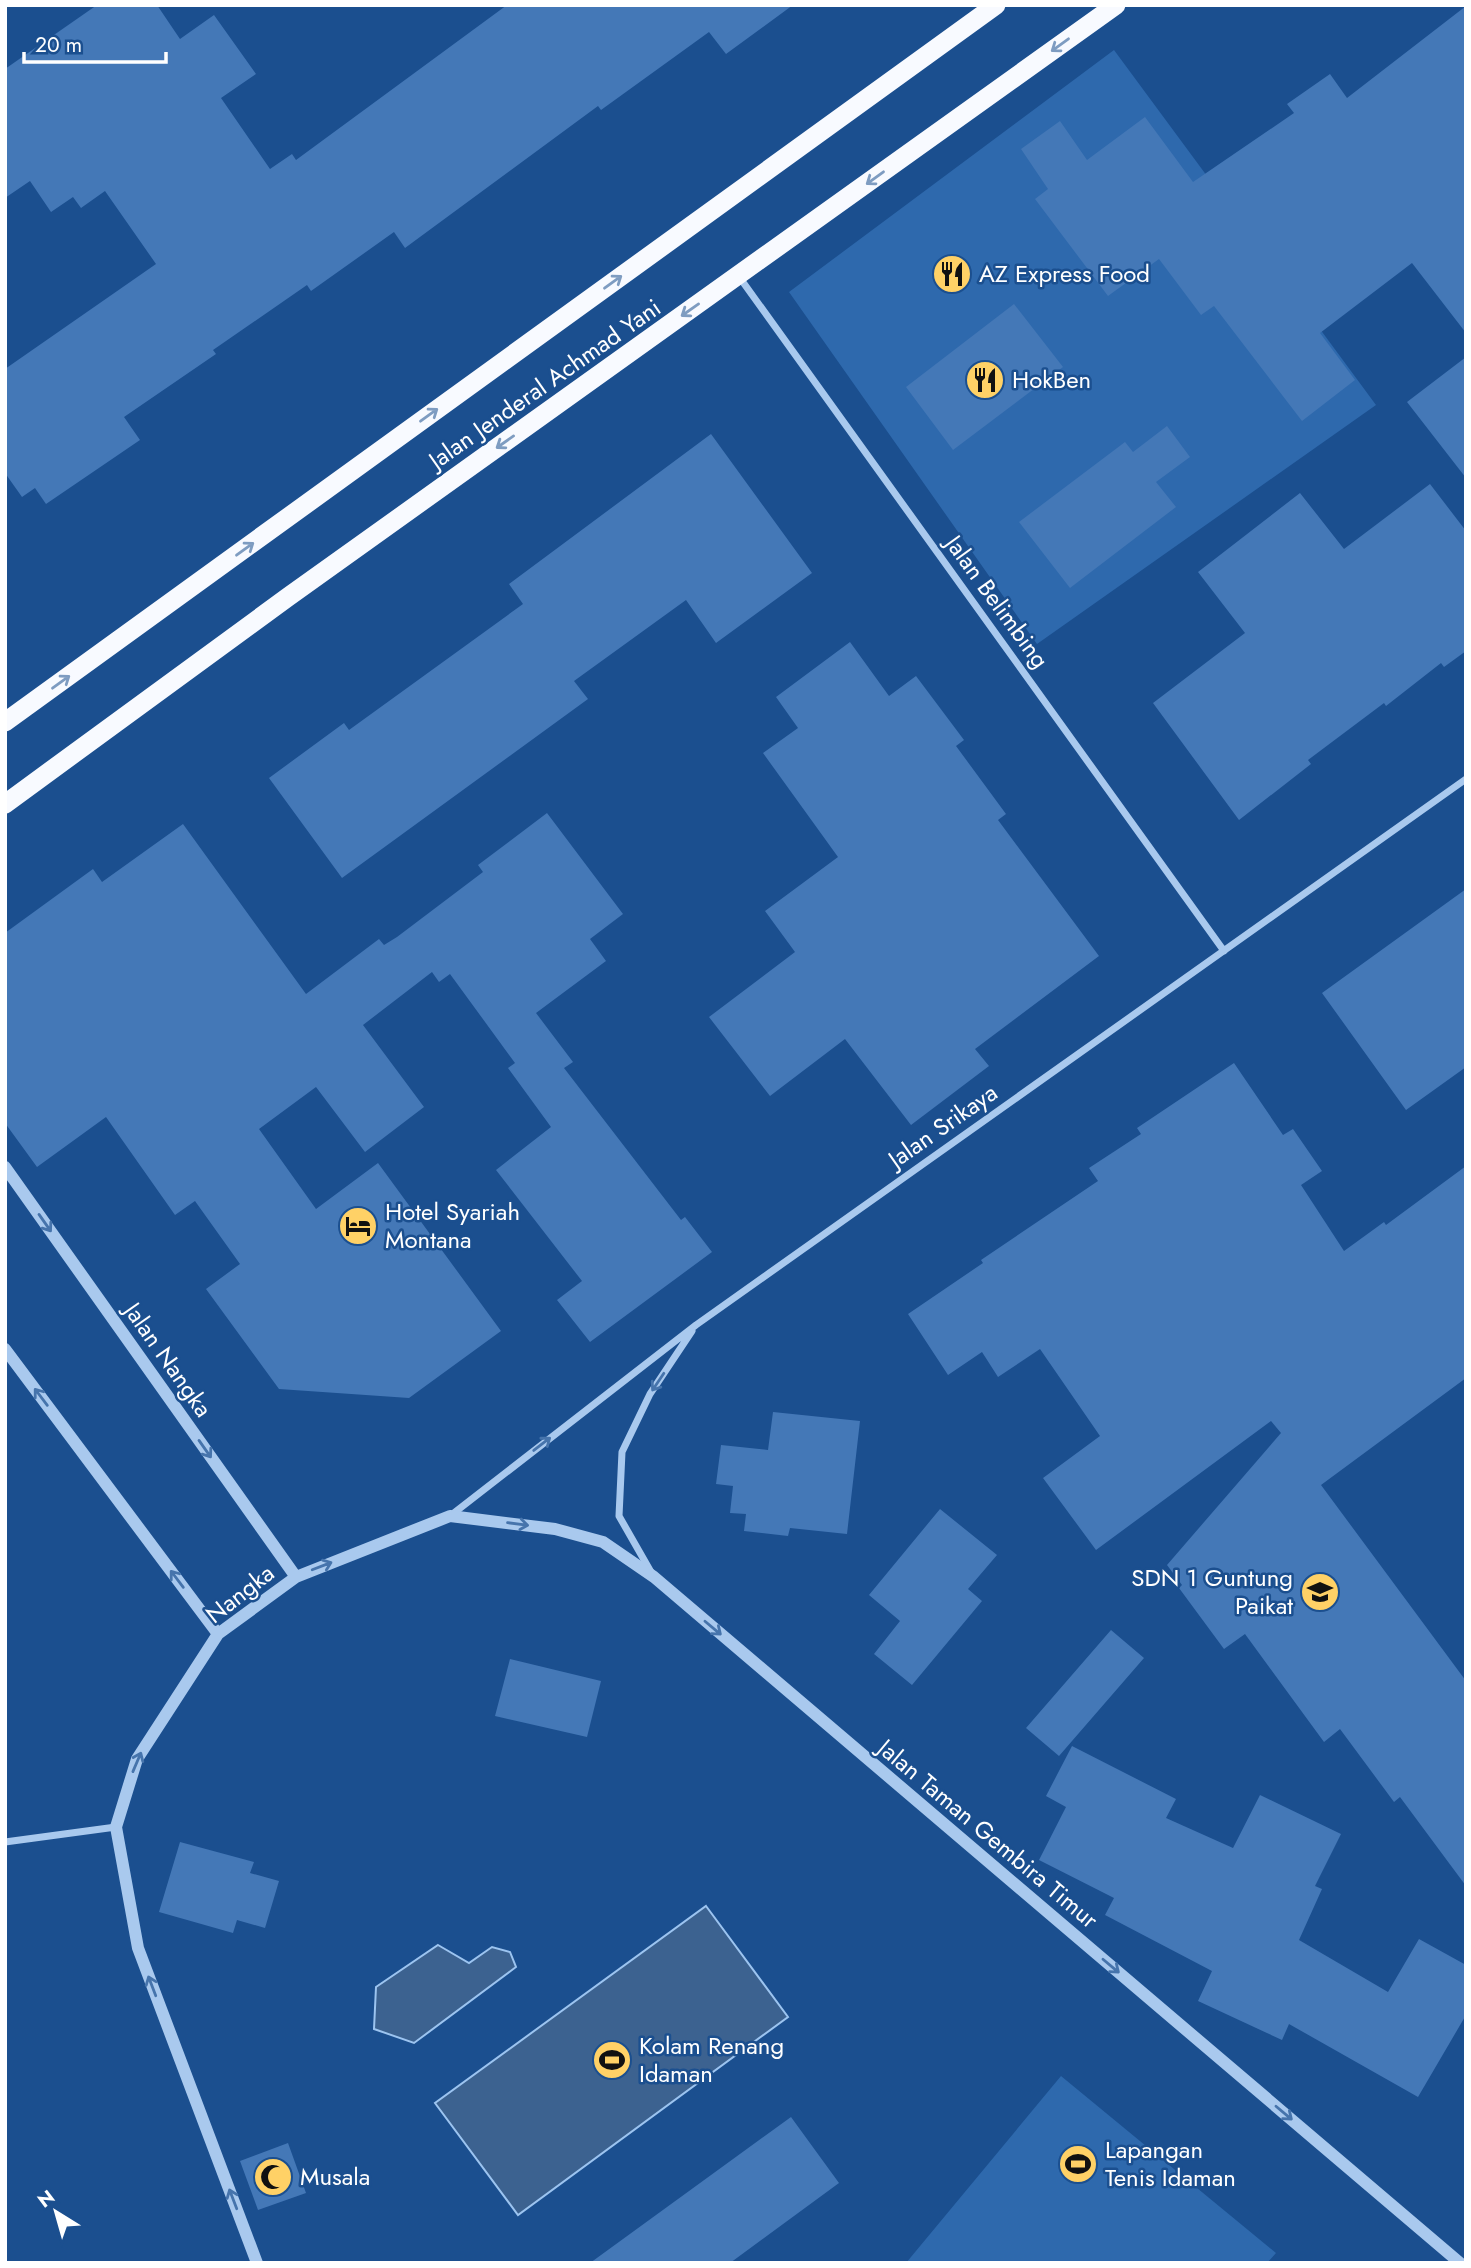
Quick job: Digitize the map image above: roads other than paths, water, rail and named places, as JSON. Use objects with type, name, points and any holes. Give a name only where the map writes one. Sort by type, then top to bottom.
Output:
[{"type":"highway","name":"Jalan Jenderal Achmad Yani","points":[[5,722],[996,5]]},
{"type":"highway","name":"Jalan Jenderal Achmad Yani","points":[[5,804],[288,597],[1116,5]]},
{"type":"street","name":"Jalan Belimbing","points":[[738,276],[1224,951]]},
{"type":"street","name":"Jalan Srikaya","points":[[450,1516],[696,1325],[1466,779]]},
{"type":"street","name":"Jalan Nangka","points":[[5,1167],[296,1577]]},
{"type":"street","points":[[654,1577],[619,1516],[622,1452],[650,1394],[696,1325]]},
{"type":"street","points":[[5,1349],[218,1634]]},
{"type":"street","name":"Nangka","points":[[116,1827],[137,1759],[218,1634],[296,1577],[450,1516]]},
{"type":"street","name":"Jalan Taman Gembira Timur","points":[[450,1516],[555,1529],[603,1542],[654,1577],[1460,2263]]},
{"type":"street","points":[[5,1842],[116,1827],[138,1948],[257,2263]]},
{"type":"place","name":"AZ Express Food","points":[[952,274]]},
{"type":"place","name":"HokBen","points":[[985,380]]},
{"type":"place","name":"Hotel Syariah Montana","points":[[358,1226]]},
{"type":"place","name":"SDN 1 Guntung Paikat","points":[[1320,1592]]},
{"type":"place","name":"Kolam Renang Idaman","points":[[612,2060]]},
{"type":"place","name":"Lapangan Tenis Idaman","points":[[1078,2164]]},
{"type":"place","name":"Musala","points":[[273,2177]]}]
